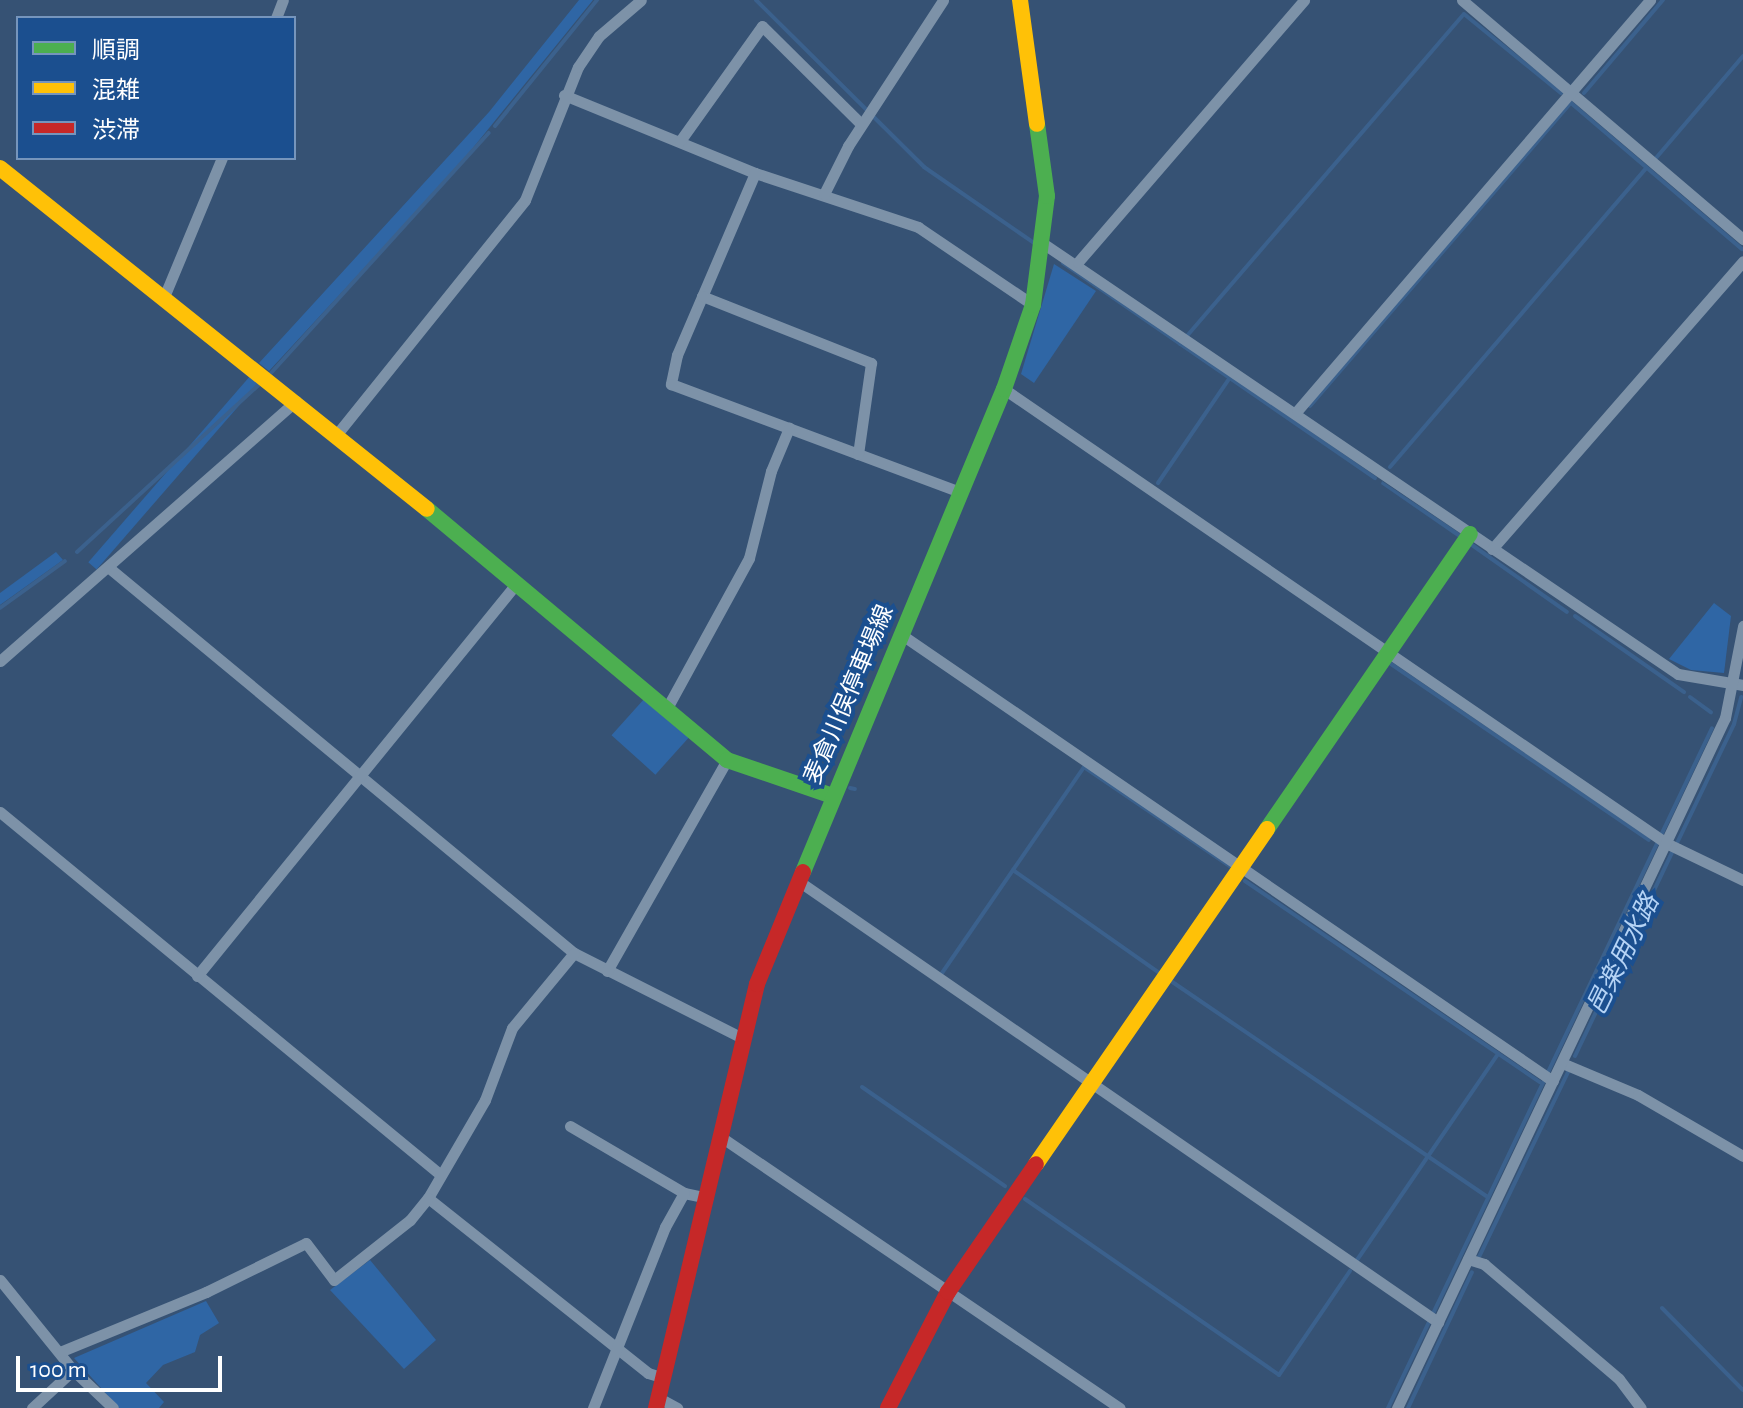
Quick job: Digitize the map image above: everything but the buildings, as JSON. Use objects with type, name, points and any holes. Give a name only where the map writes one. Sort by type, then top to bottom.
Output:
[{"type":"street","points":[[337,434],[525,200],[564,95],[599,36],[641,0]]},
{"type":"street","points":[[824,194],[861,124],[943,0]]},
{"type":"street","name":"麦倉川俣停車場線","points":[[658,1403],[757,984],[797,880],[1004,389],[1033,305],[1044,244],[1044,168],[1020,0]]},
{"type":"street","points":[[1078,262],[1304,0]]},
{"type":"street","points":[[1462,0],[1743,239]]},
{"type":"street","points":[[1297,411],[1650,0]]},
{"type":"street","points":[[680,141],[762,26],[861,124]]},
{"type":"street","points":[[564,95],[755,173],[918,227],[1033,305]]},
{"type":"street","points":[[164,297],[221,160]]},
{"type":"street","points":[[0,168],[337,434],[727,760],[833,796]]},
{"type":"street","points":[[755,173],[677,355],[671,384],[960,492]]},
{"type":"street","points":[[1044,244],[1078,262],[1678,674],[1738,685]]},
{"type":"street","points":[[1492,549],[1743,261]]},
{"type":"street","points":[[702,296],[871,363],[858,454]]},
{"type":"street","points":[[1004,389],[1666,843],[1743,880]]},
{"type":"street","points":[[0,661],[296,401]]},
{"type":"street","points":[[667,708],[749,558],[771,471],[789,428]]},
{"type":"street","points":[[888,1408],[948,1292],[1089,1083],[1470,534]]},
{"type":"street","points":[[108,567],[574,953],[744,1039]]},
{"type":"street","points":[[197,976],[516,584]]},
{"type":"street","points":[[1397,1408],[1725,718],[1738,685],[1743,626]]},
{"type":"street","points":[[902,635],[1553,1081]]},
{"type":"street","points":[[607,971],[727,760]]},
{"type":"street","points":[[0,812],[441,1175]]},
{"type":"street","points":[[797,880],[1438,1322]]},
{"type":"street","points":[[62,1351],[206,1292],[306,1243],[334,1280],[410,1220],[428,1198],[485,1100],[512,1028],[574,953]]},
{"type":"street","points":[[1562,1063],[1638,1095],[1743,1156]]},
{"type":"street","points":[[570,1126],[684,1193],[707,1198]]},
{"type":"street","points":[[721,1137],[1120,1408]]},
{"type":"street","points":[[593,1408],[665,1227],[684,1193]]},
{"type":"street","points":[[428,1198],[648,1373],[664,1378]]},
{"type":"street","points":[[1468,1259],[1484,1264],[1619,1379],[1641,1408]]},
{"type":"street","points":[[0,1280],[62,1351],[73,1370],[113,1408]]},
{"type":"street","points":[[32,1408],[73,1370]]},
{"type":"street","points":[[658,1403],[677,1408]]},
{"type":"shaded area","points":[[579,0],[593,0],[455,170],[269,371],[259,363],[489,112]]},
{"type":"shaded area","points":[[1054,264],[1096,291],[1034,383],[1021,374]]},
{"type":"shaded area","points":[[251,375],[259,382],[97,569],[88,562]]},
{"type":"shaded area","points":[[1382,481],[1461,534],[1459,538],[1381,484]]},
{"type":"shaded area","points":[[56,552],[63,560],[0,605],[0,593]]},
{"type":"shaded area","points":[[1714,603],[1731,616],[1724,673],[1691,670],[1669,659]]},
{"type":"shaded area","points":[[645,698],[689,737],[655,775],[612,735]]},
{"type":"shaded area","points":[[370,1260],[436,1340],[404,1369],[330,1290]]},
{"type":"shaded area","points":[[206,1301],[219,1323],[200,1335],[195,1352],[163,1365],[146,1383],[164,1402],[159,1408],[119,1408],[74,1358]]},
{"type":"waterway","points":[[495,126],[597,0]]},
{"type":"waterway","points":[[756,0],[924,167],[1034,243]]},
{"type":"waterway","points":[[1584,93],[1663,0]]},
{"type":"waterway","points":[[1180,344],[1464,14],[1561,93]]},
{"type":"waterway","points":[[1656,158],[1743,56]]},
{"type":"waterway","points":[[1310,406],[1571,103],[1742,249]]},
{"type":"waterway","points":[[271,373],[489,133]]},
{"type":"waterway","points":[[1390,467],[1646,168]]},
{"type":"waterway","points":[[1063,263],[1375,478]]},
{"type":"waterway","points":[[1158,483],[1229,379]]},
{"type":"waterway","points":[[77,552],[263,381]]},
{"type":"waterway","points":[[1472,545],[1567,612]]},
{"type":"waterway","points":[[0,608],[65,561]]},
{"type":"waterway","points":[[1575,616],[1684,692]]},
{"type":"waterway","points":[[1391,664],[1649,840]]},
{"type":"waterway","points":[[1690,697],[1711,712]]},
{"type":"waterway","name":"邑楽用水路","points":[[1678,841],[1734,724],[1741,697]]},
{"type":"waterway","points":[[1388,1408],[1712,728]]},
{"type":"waterway","points":[[942,973],[1084,767],[1231,867]]},
{"type":"waterway","points":[[850,788],[855,789]]},
{"type":"waterway","name":"邑楽用水路","points":[[1575,1056],[1672,853]]},
{"type":"waterway","points":[[1013,870],[1158,972]]},
{"type":"waterway","points":[[1245,881],[1540,1082]]},
{"type":"waterway","points":[[1168,979],[1487,1197]]},
{"type":"waterway","points":[[1357,1260],[1498,1054]]},
{"type":"waterway","name":"邑楽用水路","points":[[1479,1257],[1569,1070]]},
{"type":"waterway","points":[[862,1087],[1005,1186]]},
{"type":"waterway","points":[[1025,1199],[1279,1375],[1350,1271]]},
{"type":"waterway","name":"邑楽用水路","points":[[1408,1408],[1472,1272]]},
{"type":"waterway","points":[[1662,1308],[1743,1390]]},
{"type":"traffic: fast","points":[[803,872],[1004,389],[1033,305],[1047,196],[1037,124]]},
{"type":"traffic: fast","points":[[427,509],[727,760],[833,796]]},
{"type":"traffic: fast","points":[[1267,829],[1470,534]]},
{"type":"traffic: slow","points":[[1020,0],[1037,124]]},
{"type":"traffic: slow","points":[[0,168],[427,509]]},
{"type":"traffic: slow","points":[[1036,1164],[1267,829]]},
{"type":"traffic: jam","points":[[656,1408],[757,984],[803,872]]},
{"type":"traffic: jam","points":[[888,1408],[948,1292],[1036,1164]]}]
